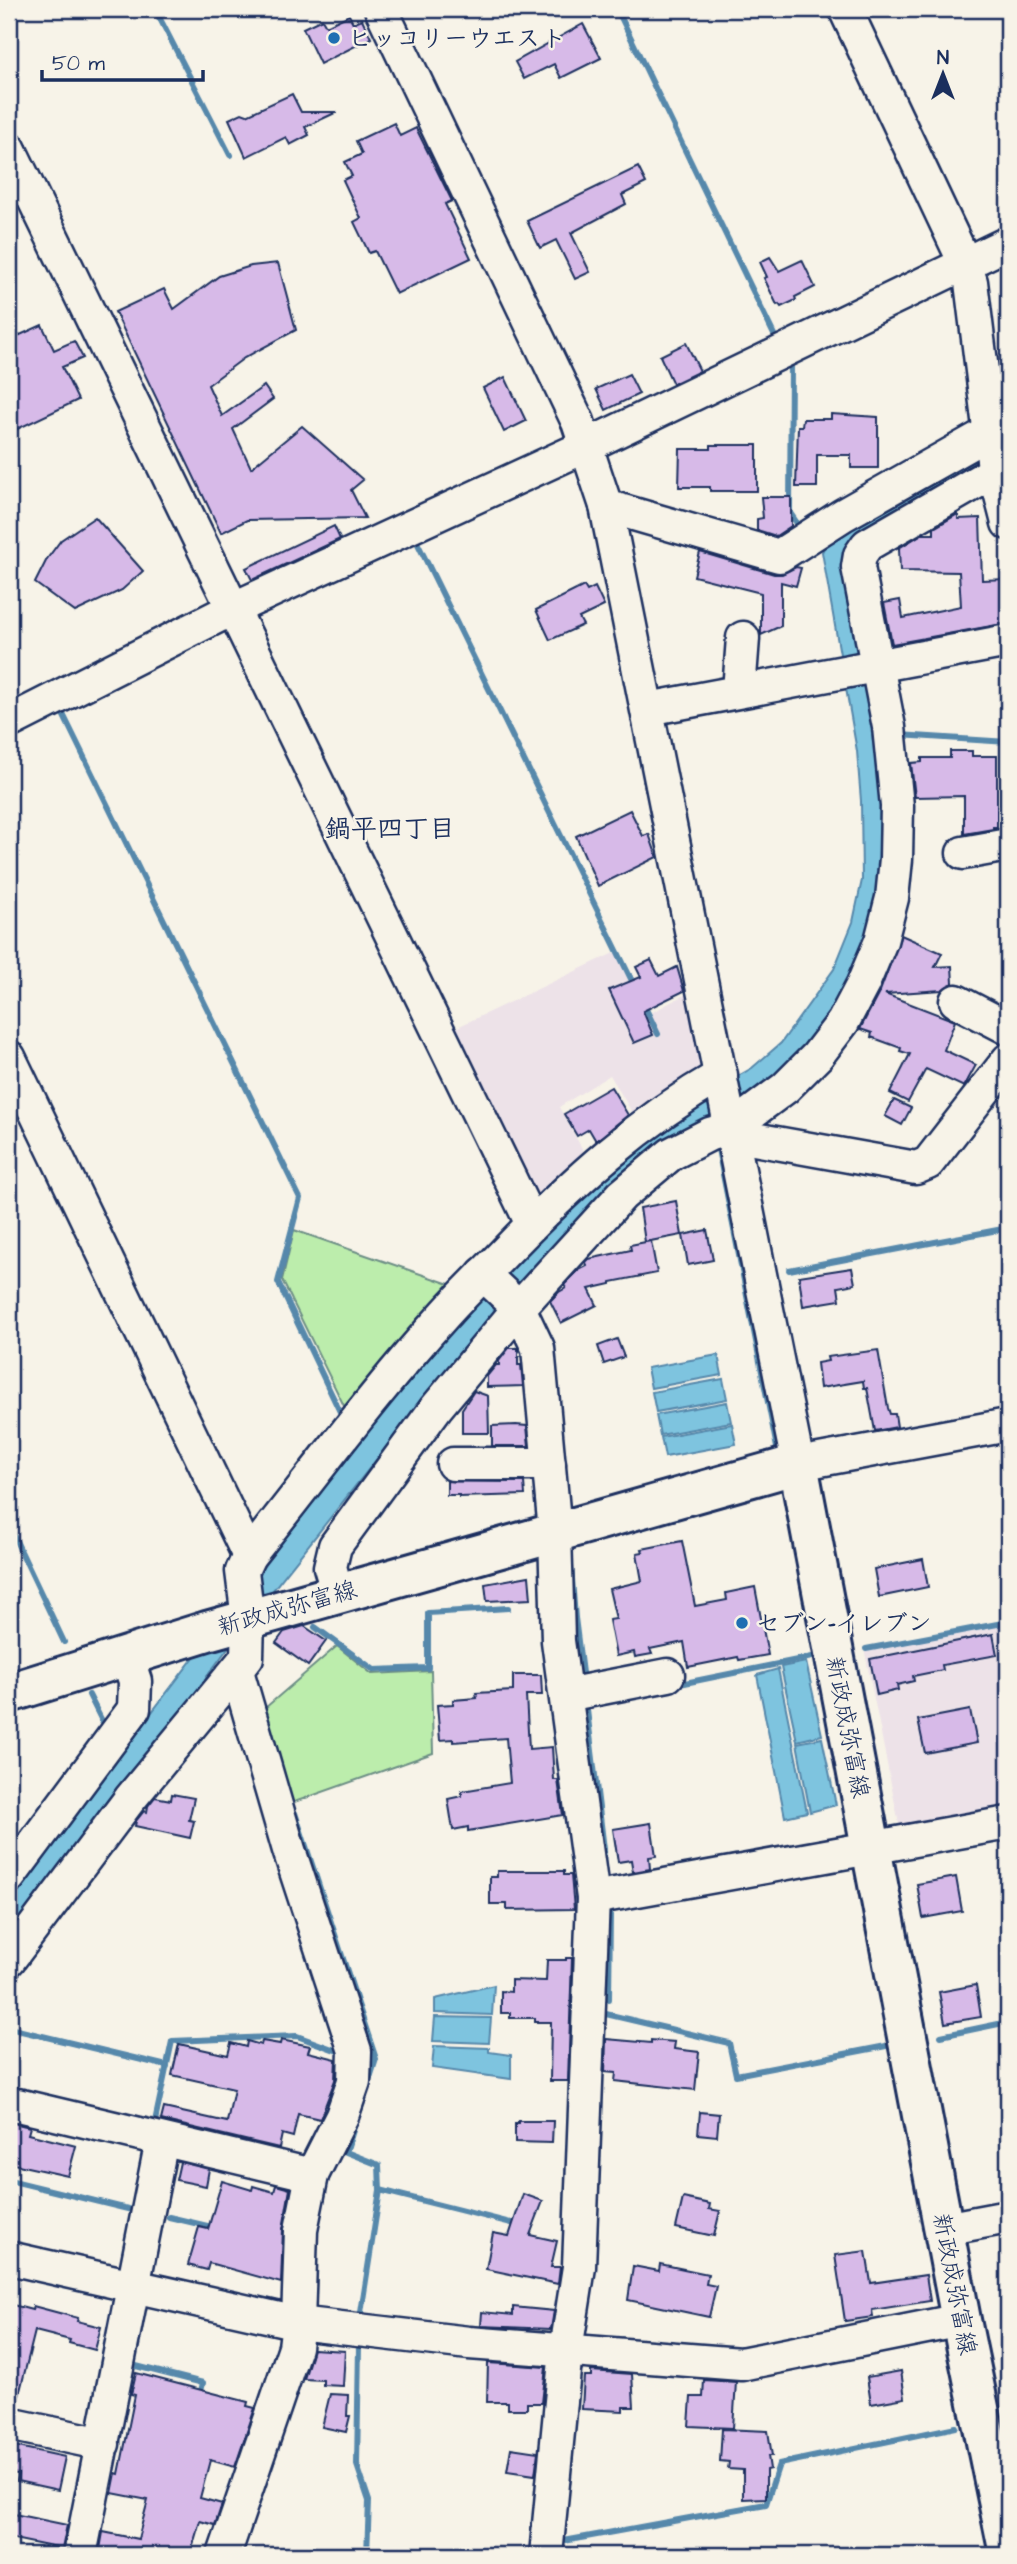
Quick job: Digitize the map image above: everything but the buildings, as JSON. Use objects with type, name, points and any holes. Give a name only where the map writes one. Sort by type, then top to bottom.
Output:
[{"type":"main road","name":"新政成弥富線","points":[[9,1693],[207,1631],[253,1613],[338,1594],[798,1464],[961,2320],[1008,2549]]},
{"type":"street","points":[[381,9],[578,422],[606,506],[798,1464],[1008,1425]]},
{"type":"street","points":[[845,9],[965,263],[971,282],[1008,523]]},
{"type":"street","points":[[9,148],[532,1224]]},
{"type":"street","points":[[9,722],[232,609],[586,446],[1008,243]]},
{"type":"street","points":[[606,506],[779,556],[843,515],[997,449]]},
{"type":"street","points":[[338,1594],[330,1567],[335,1546],[515,1304],[632,1187],[671,1154],[731,1126],[785,1088],[817,1056],[843,1022],[881,941],[892,898],[896,859],[897,806],[889,727],[858,567],[860,555],[867,545],[997,449]]},
{"type":"street","points":[[739,691],[743,638]]},
{"type":"street","points":[[648,709],[1008,641]]},
{"type":"street","points":[[963,853],[1008,845]]},
{"type":"street","points":[[956,1001],[1008,1028]]},
{"type":"street","points":[[9,1057],[249,1556]]},
{"type":"street","points":[[731,1126],[916,1168],[928,1163],[1008,1060]]},
{"type":"street","points":[[9,1960],[130,1799],[247,1657],[253,1613],[243,1571],[249,1556],[381,1389],[446,1313],[486,1277],[532,1224],[602,1157],[678,1099],[722,1079]]},
{"type":"street","points":[[486,1277],[515,1304],[538,1348],[555,1532],[558,1641],[577,1693],[593,1898],[579,2267],[566,2350],[546,2555]]},
{"type":"street","points":[[453,1464],[549,1464]]},
{"type":"street","points":[[9,1877],[134,1709],[135,1681],[127,1657]]},
{"type":"street","points":[[224,2555],[295,2347],[301,2230],[312,2175],[342,2116],[354,2081],[355,2051],[289,1850],[237,1671]]},
{"type":"street","points":[[577,1693],[668,1675]]},
{"type":"street","points":[[593,1898],[1008,1823]]},
{"type":"street","points":[[9,2103],[312,2175]]},
{"type":"street","points":[[80,2555],[162,2140]]},
{"type":"street","points":[[944,2229],[1008,2217]]},
{"type":"street","points":[[9,2258],[298,2323],[469,2343],[741,2364],[961,2320]]},
{"type":"street","points":[[9,2424],[103,2444]]},
{"type":"shaded area","points":[[616,952],[647,1015],[690,992],[705,1070],[636,1119],[610,1075],[559,1107],[589,1161],[537,1212],[449,1031]]},
{"type":"shaded area","points":[[1008,1620],[1008,1809],[900,1829],[864,1648]]},
{"type":"green space","points":[[294,1230],[455,1286],[347,1412],[282,1280]]},
{"type":"green space","points":[[337,1646],[372,1674],[431,1671],[433,1753],[286,1805],[258,1714]]},
{"type":"water","points":[[1008,430],[1008,457],[859,544],[877,716],[886,869],[860,966],[813,1043],[433,1388],[239,1633],[9,1944],[9,1903],[30,1871],[402,1386],[481,1291],[597,1173],[752,1068],[781,1043],[834,969],[853,922],[862,880],[861,801],[857,751],[822,552],[834,528]]},
{"type":"water","points":[[718,1355],[722,1375],[651,1388],[647,1368]]},
{"type":"water","points":[[723,1379],[727,1399],[656,1412],[652,1392]]},
{"type":"water","points":[[727,1402],[731,1422],[660,1435],[656,1415]]},
{"type":"water","points":[[732,1424],[736,1444],[665,1457],[661,1437]]},
{"type":"water","points":[[806,1662],[822,1735],[797,1741],[781,1667]]},
{"type":"water","points":[[778,1669],[807,1812],[785,1817],[757,1675]]},
{"type":"water","points":[[822,1738],[836,1805],[810,1812],[797,1743]]},
{"type":"water","points":[[494,1985],[492,2015],[435,2013],[435,1999]]},
{"type":"water","points":[[435,2017],[491,2018],[489,2043],[433,2041]]},
{"type":"water","points":[[434,2046],[489,2048],[489,2052],[511,2055],[511,2079],[432,2068]]},
{"type":"waterway","points":[[155,9],[230,155]]},
{"type":"waterway","points":[[617,9],[777,341]]},
{"type":"waterway","points":[[791,363],[790,513],[803,532]]},
{"type":"waterway","points":[[416,540],[635,987]]},
{"type":"waterway","points":[[62,712],[300,1198],[278,1282],[341,1414]]},
{"type":"waterway","points":[[899,735],[1008,742]]},
{"type":"waterway","points":[[643,1003],[658,1034]]},
{"type":"waterway","points":[[718,1149],[778,1453]]},
{"type":"waterway","points":[[789,1270],[1008,1228]]},
{"type":"waterway","points":[[9,1526],[64,1642]]},
{"type":"waterway","points":[[571,1566],[583,1681]]},
{"type":"waterway","points":[[315,1627],[374,1670],[428,1668],[428,1613],[508,1608]]},
{"type":"waterway","points":[[866,1649],[1008,1622]]},
{"type":"waterway","points":[[675,1685],[817,1656]]},
{"type":"waterway","points":[[89,1695],[102,1721]]},
{"type":"waterway","points":[[586,1702],[604,1849],[603,1865]]},
{"type":"waterway","points":[[295,1813],[376,2059],[368,2084]]},
{"type":"waterway","points":[[609,1999],[610,1914]]},
{"type":"waterway","points":[[606,2014],[729,2043],[736,2075],[886,2046]]},
{"type":"waterway","points":[[941,2036],[1008,2022]]},
{"type":"waterway","points":[[9,2028],[167,2066]]},
{"type":"waterway","points":[[154,2126],[172,2041],[297,2036],[346,2054]]},
{"type":"waterway","points":[[356,2121],[346,2152],[379,2165],[380,2190]]},
{"type":"waterway","points":[[9,2180],[136,2211]]},
{"type":"waterway","points":[[360,2319],[380,2190],[519,2225]]},
{"type":"waterway","points":[[169,2217],[216,2228]]},
{"type":"waterway","points":[[359,2346],[357,2465],[369,2501],[367,2555]]},
{"type":"waterway","points":[[132,2365],[203,2383],[200,2395]]},
{"type":"waterway","points":[[564,2541],[766,2504],[779,2464],[956,2427]]},
{"type":"waterway","points":[[9,2481],[12,2465]]},
{"type":"place","name":"ヒッコリーウエスト","points":[[334,38]]},
{"type":"place","name":"セブン-イレブン","points":[[742,1623]]},
{"type":"district","name":"鍋平四丁目","points":[[390,828]]}]
